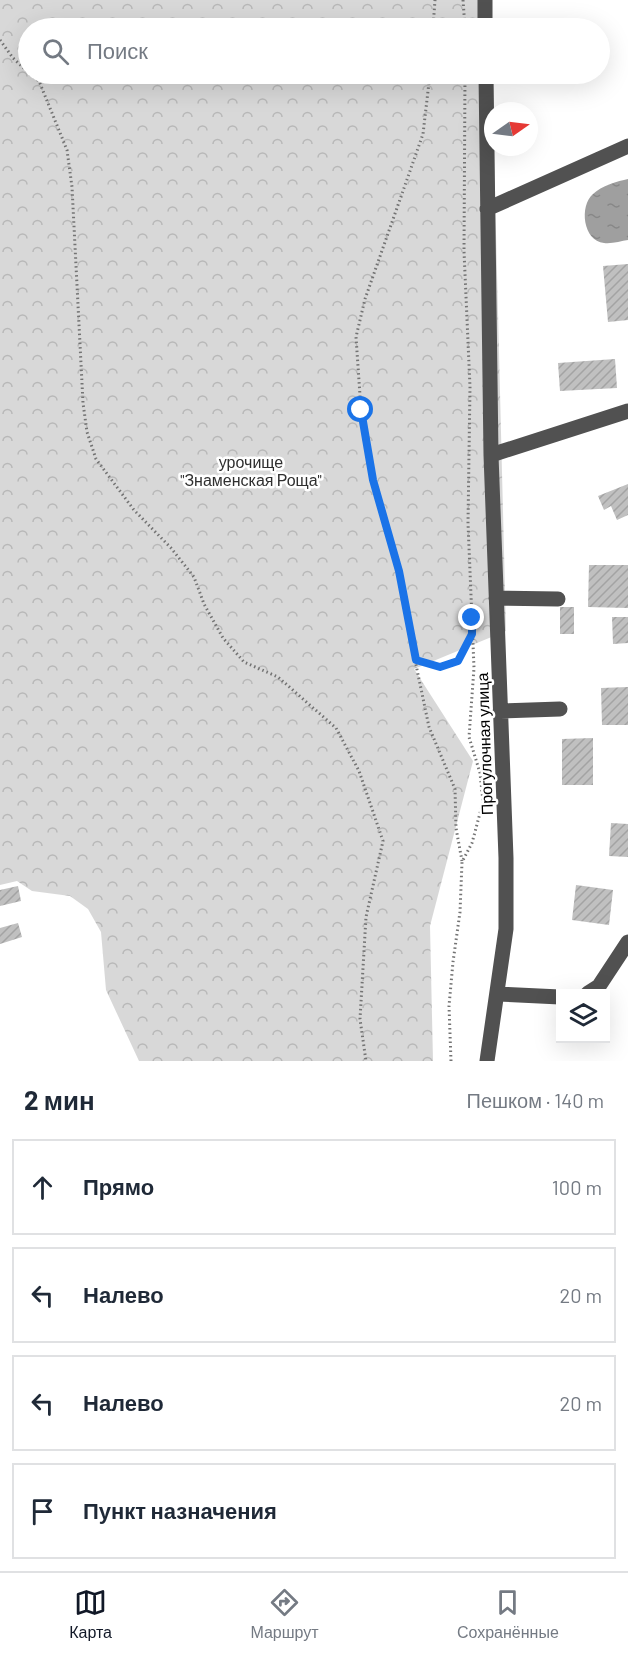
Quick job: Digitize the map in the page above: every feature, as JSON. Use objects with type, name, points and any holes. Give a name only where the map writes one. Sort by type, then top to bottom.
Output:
[{"type":"street","points":[[485,0],[485,18]]},
{"type":"street","name":"Прогулочная улица","points":[[486,84],[491,455],[506,929],[487,1061]]},
{"type":"street","points":[[487,209],[628,146]]},
{"type":"street","points":[[491,455],[628,411]]},
{"type":"street","points":[[496,598],[558,599]]},
{"type":"street","points":[[500,711],[560,709]]},
{"type":"street","points":[[594,989],[599,986],[628,942]]},
{"type":"street","points":[[498,994],[556,997]]},
{"type":"path","points":[[434,18],[435,0]]},
{"type":"path","points":[[463,0],[464,18]]},
{"type":"path","points":[[0,40],[18,63]]},
{"type":"path","points":[[40,84],[67,150],[72,187],[83,404],[87,432],[96,459],[134,510],[171,548],[194,577],[204,604],[223,638],[244,662],[278,677],[336,728],[359,771],[377,820],[383,841],[366,917],[360,1019],[366,1061]]},
{"type":"path","points":[[429,84],[423,134],[364,299],[356,338],[361,410],[373,480],[399,571],[429,727],[455,789],[456,828],[462,862],[460,912],[449,1006],[451,1061]]},
{"type":"path","points":[[462,862],[472,843],[483,802],[480,773],[469,737],[474,668],[468,523],[470,387],[464,251],[465,84]]},
{"type":"path","points":[[416,660],[440,667],[458,661],[472,634]]},
{"type":"green space","name":"урочище \"Знаменская Роща\"","points":[[0,0],[490,0],[491,18],[18,18],[18,84],[492,84],[493,102],[484,102],[484,156],[494,156],[506,631],[414,669],[473,761],[430,926],[433,1061],[139,1061],[106,990],[101,932],[88,909],[70,896],[32,891],[17,881],[0,885]]},
{"type":"water","points":[[628,179],[628,240],[613,243],[597,241],[591,236],[585,222],[589,199],[600,189]]},
{"type":"building","points":[[628,264],[628,320],[608,322],[603,266]]},
{"type":"building","points":[[615,359],[617,388],[560,391],[558,363]]},
{"type":"building","points":[[628,484],[628,515],[617,520],[611,506],[604,510],[598,496]]},
{"type":"building","points":[[589,565],[628,565],[628,608],[588,607]]},
{"type":"building","points":[[560,607],[574,607],[574,634],[560,634]]},
{"type":"building","points":[[612,617],[628,617],[628,643],[613,644]]},
{"type":"building","points":[[628,687],[628,725],[602,725],[601,688]]},
{"type":"building","points":[[593,738],[593,785],[562,785],[562,739]]},
{"type":"building","points":[[611,823],[628,824],[628,857],[609,856]]},
{"type":"building","points":[[576,885],[613,890],[609,925],[572,920]]},
{"type":"building","points":[[18,886],[21,901],[0,906],[0,890]]},
{"type":"building","points":[[18,923],[22,937],[0,944],[0,928]]},
{"type":"route","points":[[361,410],[373,480],[399,571],[416,660],[440,667],[458,661],[472,634],[472,618]]}]
